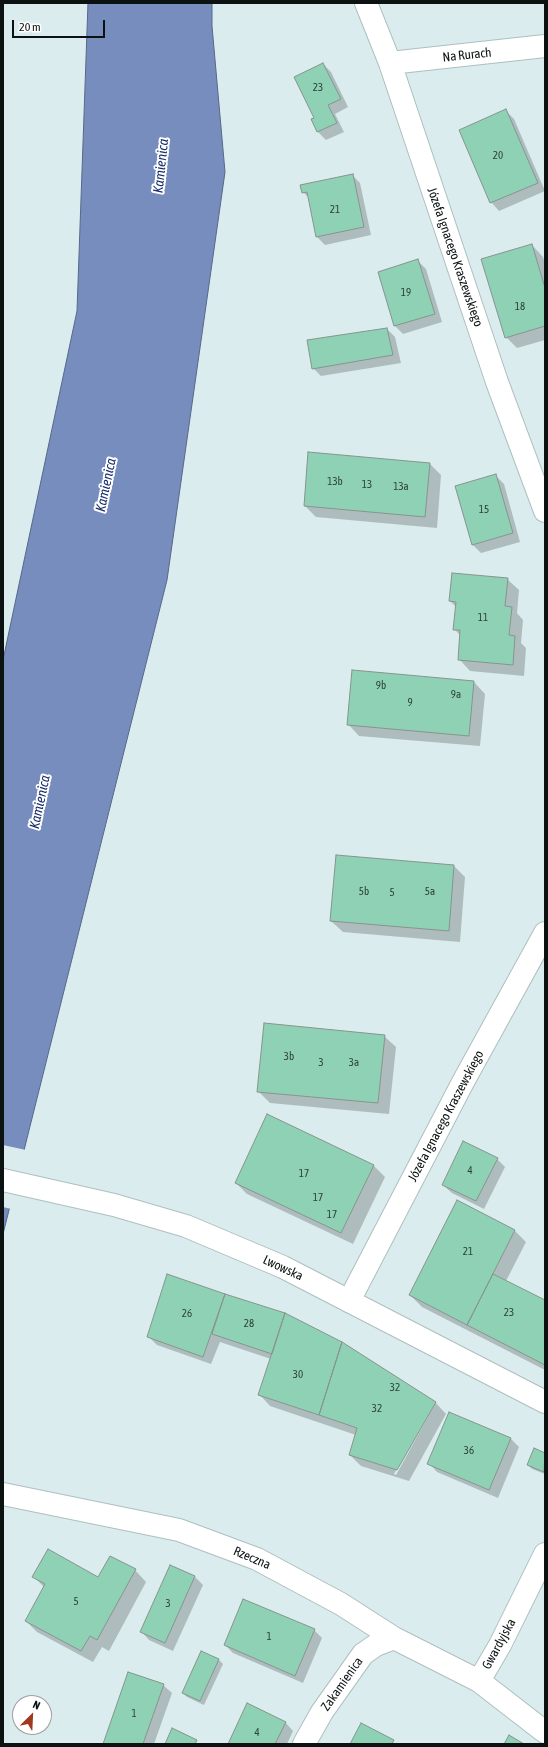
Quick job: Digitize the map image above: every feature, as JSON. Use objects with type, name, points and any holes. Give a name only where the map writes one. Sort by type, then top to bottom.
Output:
[{"type":"street","name":"Józefa Ignacego Kraszewskiego","points":[[366,3],[390,63],[497,382],[545,511]]},
{"type":"street","name":"Na Rurach","points":[[390,63],[545,46]]},
{"type":"street","name":"Józefa Ignacego Kraszewskiego","points":[[350,1301],[463,1082],[545,933]]},
{"type":"street","name":"Lwowska","points":[[3,1180],[114,1205],[186,1226],[283,1267],[545,1402]]},
{"type":"street","name":"Rzeczna","points":[[3,1494],[179,1530],[257,1559],[341,1604],[394,1638],[479,1681]]},
{"type":"street","name":"Gwardyjska","points":[[545,1554],[500,1646],[479,1681],[545,1732]]},
{"type":"street","name":"Zakamienica","points":[[304,1744],[322,1712],[363,1654],[376,1645],[394,1638]]},
{"type":"water","name":"Kamienica","points":[[88,3],[212,3],[212,26],[225,172],[167,580],[3,1234],[3,660],[77,311]]},
{"type":"pier","points":[[3,1145],[26,1150],[11,1209],[3,1207]]},
{"type":"building","points":[[323,63],[341,99],[328,105],[337,123],[317,132],[311,119],[314,118],[294,77]]},
{"type":"building","points":[[506,109],[538,183],[490,203],[459,130]]},
{"type":"building","points":[[353,174],[364,227],[316,237],[307,192],[302,193],[300,185]]},
{"type":"building","points":[[532,244],[545,288],[545,326],[505,338],[481,259]]},
{"type":"building","points":[[418,259],[435,314],[394,326],[378,272]]},
{"type":"building","points":[[387,328],[393,355],[312,369],[307,340]]},
{"type":"building","points":[[308,452],[430,463],[425,517],[304,506]]},
{"type":"building","points":[[496,474],[513,533],[472,545],[455,486]]},
{"type":"building","points":[[452,573],[508,578],[505,606],[512,607],[509,635],[515,636],[513,665],[458,660],[460,630],[453,630],[456,602],[449,601]]},
{"type":"building","points":[[352,670],[474,681],[469,736],[347,725]]},
{"type":"building","points":[[336,855],[454,865],[449,931],[330,921]]},
{"type":"building","points":[[264,1023],[385,1035],[378,1103],[257,1092]]},
{"type":"building","points":[[267,1114],[374,1165],[341,1233],[235,1183]]},
{"type":"building","points":[[463,1141],[498,1158],[476,1201],[442,1185]]},
{"type":"building","points":[[457,1200],[515,1230],[467,1325],[409,1295]]},
{"type":"building","points":[[167,1274],[225,1294],[203,1357],[147,1337]]},
{"type":"building","points":[[493,1274],[545,1300],[545,1365],[467,1325]]},
{"type":"building","points":[[225,1294],[285,1313],[272,1354],[212,1334]]},
{"type":"building","points":[[285,1313],[342,1342],[319,1415],[258,1395]]},
{"type":"building","points":[[342,1342],[436,1402],[397,1470],[349,1455],[357,1428],[319,1415]]},
{"type":"building","points":[[449,1412],[511,1438],[489,1490],[427,1464]]},
{"type":"building","points":[[534,1448],[545,1453],[544,1472],[527,1465]]},
{"type":"building","points":[[48,1549],[98,1577],[110,1556],[136,1569],[97,1640],[90,1636],[81,1651],[25,1621],[45,1584],[32,1577]]},
{"type":"building","points":[[170,1565],[195,1576],[165,1643],[140,1632]]},
{"type":"building","points":[[243,1599],[315,1629],[295,1676],[224,1645]]},
{"type":"building","points":[[201,1651],[219,1659],[200,1701],[182,1693]]},
{"type":"building","points":[[128,1672],[164,1684],[143,1744],[103,1744]]},
{"type":"building","points":[[247,1703],[286,1722],[275,1744],[228,1744]]},
{"type":"building","points":[[361,1723],[394,1740],[392,1744],[350,1744]]},
{"type":"building","points":[[172,1728],[197,1740],[195,1744],[165,1744]]},
{"type":"building","points":[[509,1735],[524,1744],[504,1744]]}]
